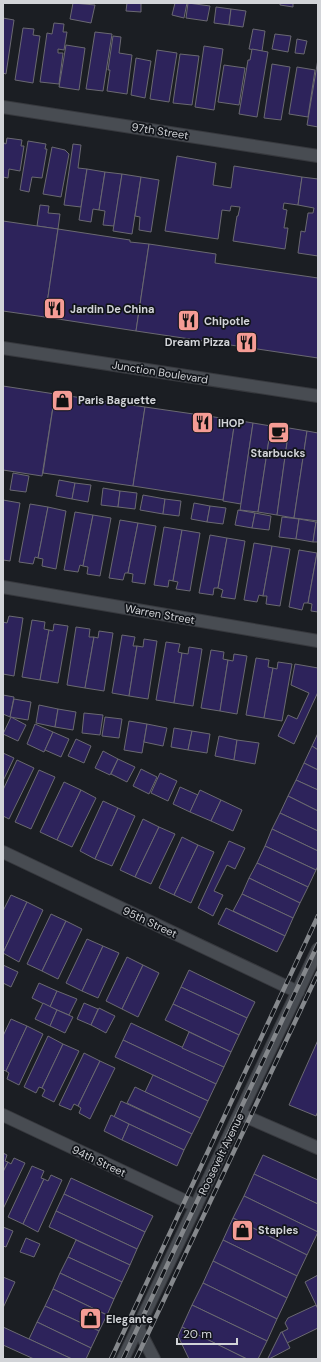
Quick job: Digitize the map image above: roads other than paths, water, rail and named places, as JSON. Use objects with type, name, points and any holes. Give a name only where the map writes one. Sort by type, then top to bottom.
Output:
[{"type":"street","name":"97th Street","points":[[3,107],[318,156]]},
{"type":"street","name":"Junction Boulevard","points":[[3,348],[318,396]]},
{"type":"street","name":"Warren Street","points":[[3,586],[318,641]]},
{"type":"street","name":"95th Street","points":[[3,852],[298,992]]},
{"type":"street","name":"Roosevelt Avenue","points":[[123,1359],[318,949]]},
{"type":"street","points":[[240,1114],[318,1148]]},
{"type":"street","name":"94th Street","points":[[3,1116],[196,1206]]},
{"type":"street","points":[[138,1328],[154,1359]]},
{"type":"railway","points":[[111,1359],[318,916]]},
{"type":"railway","points":[[123,1359],[318,944]]},
{"type":"railway","points":[[136,1359],[318,973]]},
{"type":"place","name":"Jardin De China","points":[[54,309]]},
{"type":"place","name":"Chipotle","points":[[189,321]]},
{"type":"place","name":"Dream Pizza","points":[[246,342]]},
{"type":"place","name":"Paris Baguette","points":[[63,400]]},
{"type":"place","name":"IHOP","points":[[202,423]]},
{"type":"place","name":"Starbucks","points":[[278,433]]},
{"type":"place","name":"Staples","points":[[243,1230]]},
{"type":"place","name":"Elegante","points":[[91,1319]]}]
